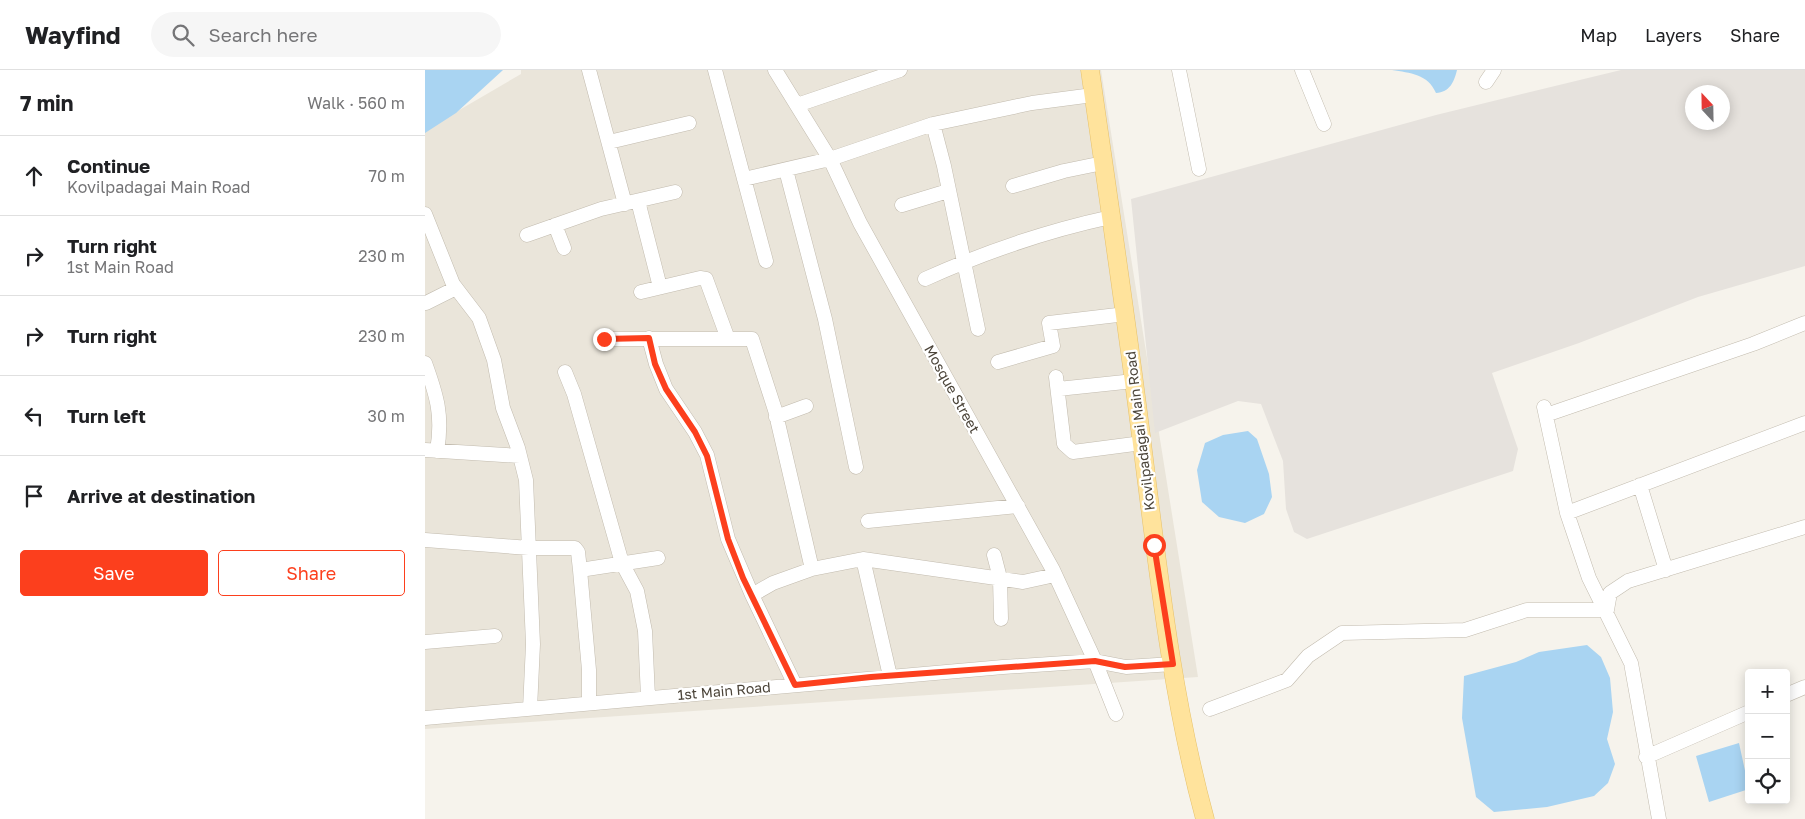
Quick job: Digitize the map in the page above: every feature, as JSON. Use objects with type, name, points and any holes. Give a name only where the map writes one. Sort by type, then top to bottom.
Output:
[{"type":"main road","name":"Kovilpadagai Main Road","points":[[1090,70],[1126,314],[1159,586],[1184,728],[1205,819]]},
{"type":"street","points":[[589,70],[609,142],[660,288]]},
{"type":"street","points":[[715,70],[766,261]]},
{"type":"street","name":"Mosque Street","points":[[775,70],[830,159],[860,223],[1055,575],[1095,661],[1116,714]]},
{"type":"street","points":[[1179,70],[1199,169]]},
{"type":"street","points":[[1302,70],[1324,124]]},
{"type":"street","points":[[1486,82],[1494,70]]},
{"type":"street","points":[[797,105],[892,71]]},
{"type":"street","points":[[744,180],[830,159],[933,124],[1032,103],[1093,95]]},
{"type":"street","points":[[609,142],[689,122]]},
{"type":"street","points":[[933,124],[944,166],[978,329]]},
{"type":"street","points":[[1013,186],[1064,171],[1103,163]]},
{"type":"street","points":[[786,170],[825,319],[856,467]]},
{"type":"street","points":[[902,205],[948,191]]},
{"type":"street","points":[[527,235],[555,224],[631,202],[675,192]]},
{"type":"street","points":[[425,214],[457,288],[479,318],[493,360],[503,408],[520,456],[526,480],[532,571],[533,644],[530,709]]},
{"type":"street","points":[[925,279],[963,262],[1046,232],[1111,217]]},
{"type":"street","points":[[555,224],[564,248]]},
{"type":"street","points":[[641,292],[700,278],[706,279],[728,339]]},
{"type":"street","points":[[427,303],[457,288]]},
{"type":"street","points":[[998,362],[1053,346],[1049,323],[1126,314]]},
{"type":"street","points":[[1659,819],[1646,757],[1631,663],[1607,610],[1589,578],[1567,513],[1545,411],[1753,344],[1805,323]]},
{"type":"street","points":[[649,338],[655,364],[666,389],[695,432],[707,456],[728,539],[752,595],[795,685]]},
{"type":"street","points":[[604,339],[747,339],[754,343],[776,417],[812,569]]},
{"type":"street","points":[[425,362],[438,398],[441,426],[431,451],[520,456]]},
{"type":"street","points":[[565,372],[574,394],[622,563],[637,591],[645,631],[648,697]]},
{"type":"street","points":[[1134,381],[1057,383],[1064,444],[1073,452],[1142,442]]},
{"type":"street","points":[[776,417],[806,406]]},
{"type":"street","points":[[1567,513],[1805,423]]},
{"type":"street","points":[[1640,485],[1666,570]]},
{"type":"street","points":[[869,521],[1018,506]]},
{"type":"street","points":[[1607,610],[1610,593],[1628,581],[1756,540],[1805,527]]},
{"type":"street","points":[[425,540],[529,548],[575,548],[578,552],[580,570],[589,670],[589,703]]},
{"type":"street","points":[[994,555],[1000,578],[1001,619]]},
{"type":"street","points":[[580,570],[659,558]]},
{"type":"street","points":[[752,595],[773,583],[812,569],[863,560],[1023,582],[1055,575]]},
{"type":"street","points":[[863,560],[889,676]]},
{"type":"street","points":[[1210,708],[1287,680],[1308,656],[1342,633],[1465,630],[1527,610],[1607,610]]},
{"type":"street","points":[[425,642],[495,636]]},
{"type":"street","name":"1st Main Road","points":[[425,718],[889,676],[1095,661],[1125,667],[1173,664]]},
{"type":"street","points":[[1790,693],[1805,687]]},
{"type":"street","points":[[1646,757],[1745,714]]},
{"type":"shaded area","points":[[521,70],[1101,70],[1198,677],[425,729],[425,130],[521,74]]},
{"type":"shaded area","points":[[1621,70],[1805,70],[1805,266],[1698,297],[1579,343],[1492,373],[1518,449],[1513,471],[1307,539],[1294,532],[1286,509],[1283,461],[1261,404],[1238,401],[1155,433],[1131,199],[1436,115]]},
{"type":"water","points":[[425,70],[503,70],[456,113],[425,133]]},
{"type":"water","points":[[1392,70],[1457,70],[1451,86],[1445,91],[1436,93],[1433,87],[1423,78]]},
{"type":"water","points":[[1248,431],[1257,439],[1269,474],[1272,497],[1264,514],[1245,523],[1219,517],[1202,502],[1197,470],[1205,443],[1223,435]]},
{"type":"water","points":[[1587,645],[1601,657],[1610,678],[1613,712],[1607,739],[1615,764],[1608,783],[1594,796],[1547,807],[1494,812],[1476,797],[1462,718],[1464,676],[1516,662],[1539,652]]},
{"type":"water","points":[[1739,743],[1745,771],[1745,790],[1709,802],[1696,756]]},
{"type":"route","points":[[604,339],[649,338],[655,364],[666,389],[695,432],[707,456],[728,539],[743,578],[795,685],[871,677],[1095,661],[1125,667],[1173,664],[1159,586],[1154,545]]}]
